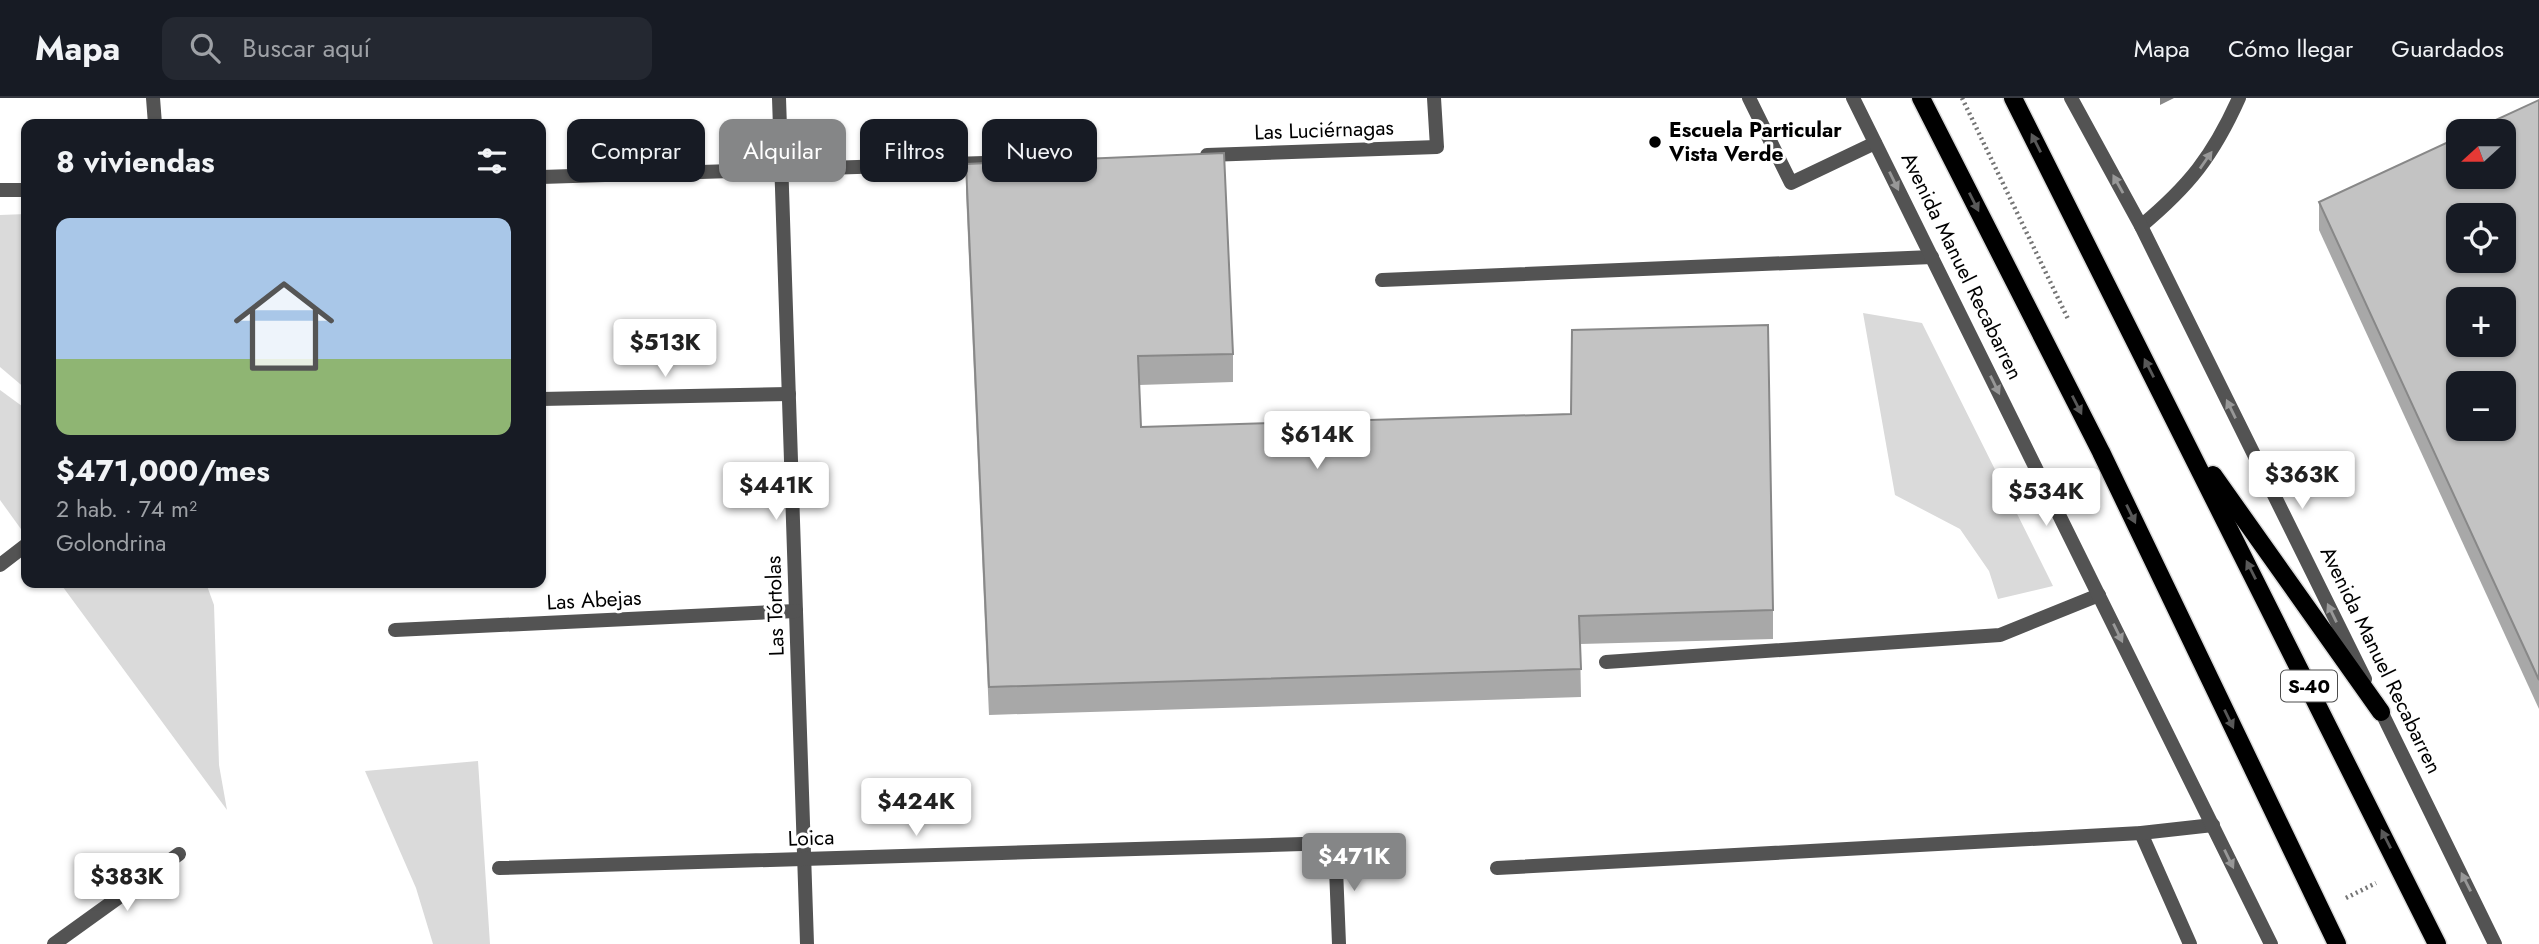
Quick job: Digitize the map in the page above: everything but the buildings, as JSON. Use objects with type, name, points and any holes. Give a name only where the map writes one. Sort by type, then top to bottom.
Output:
[{"type":"main road","name":"Avenida Manuel Recabarren","points":[[1921,98],[2101,452],[2337,944]]},
{"type":"main road","name":"S-40","points":[[2013,98],[2438,944]]},
{"type":"main road","points":[[2180,429],[2381,712]]},
{"type":"street","points":[[153,98],[155,119]]},
{"type":"street","name":"Las Tórtolas","points":[[779,98],[780,119]]},
{"type":"street","name":"Las Luciérnagas","points":[[1186,156],[1437,147],[1434,98]]},
{"type":"street","points":[[1749,98],[1791,183],[1875,143]]},
{"type":"street","name":"Avenida Manuel Recabarren","points":[[1853,98],[2271,944]]},
{"type":"street","name":"Avenida Manuel Recabarren","points":[[2071,98],[2141,226],[2495,944]]},
{"type":"street","points":[[2141,226],[2194,176],[2223,133],[2239,98]]},
{"type":"street","points":[[846,168],[982,164]]},
{"type":"street","points":[[546,177],[719,172]]},
{"type":"street","name":"Las Tórtolas","points":[[782,182],[807,944]]},
{"type":"street","points":[[0,190],[21,190]]},
{"type":"street","points":[[1382,280],[1932,257]]},
{"type":"street","points":[[546,399],[789,394]]},
{"type":"street","points":[[0,565],[21,549]]},
{"type":"street","points":[[1606,662],[2000,635],[2099,594]]},
{"type":"street","name":"Las Abejas","points":[[394,630],[796,611]]},
{"type":"street","points":[[1497,868],[2141,833],[2213,825]]},
{"type":"street","points":[[2141,833],[2190,944]]},
{"type":"street","name":"Loica","points":[[499,868],[1335,843],[1339,944]]},
{"type":"street","points":[[54,944],[179,854]]},
{"type":"path","points":[[2317,904],[2345,898],[2377,883],[2383,893]]},
{"type":"shaded area","points":[[21,214],[21,385],[0,367],[0,215]]},
{"type":"shaded area","points":[[1863,313],[1922,323],[2053,586],[1998,599],[1989,571],[1960,529],[1895,495]]},
{"type":"shaded area","points":[[0,390],[21,405],[21,529],[0,500]]},
{"type":"shaded area","points":[[64,588],[208,588],[214,605],[219,765],[227,810]]},
{"type":"shaded area","points":[[478,761],[490,944],[433,944],[416,888],[365,771]]},
{"type":"place","name":"Escuela Particular Vista Verde","points":[[1655,142]]}]
